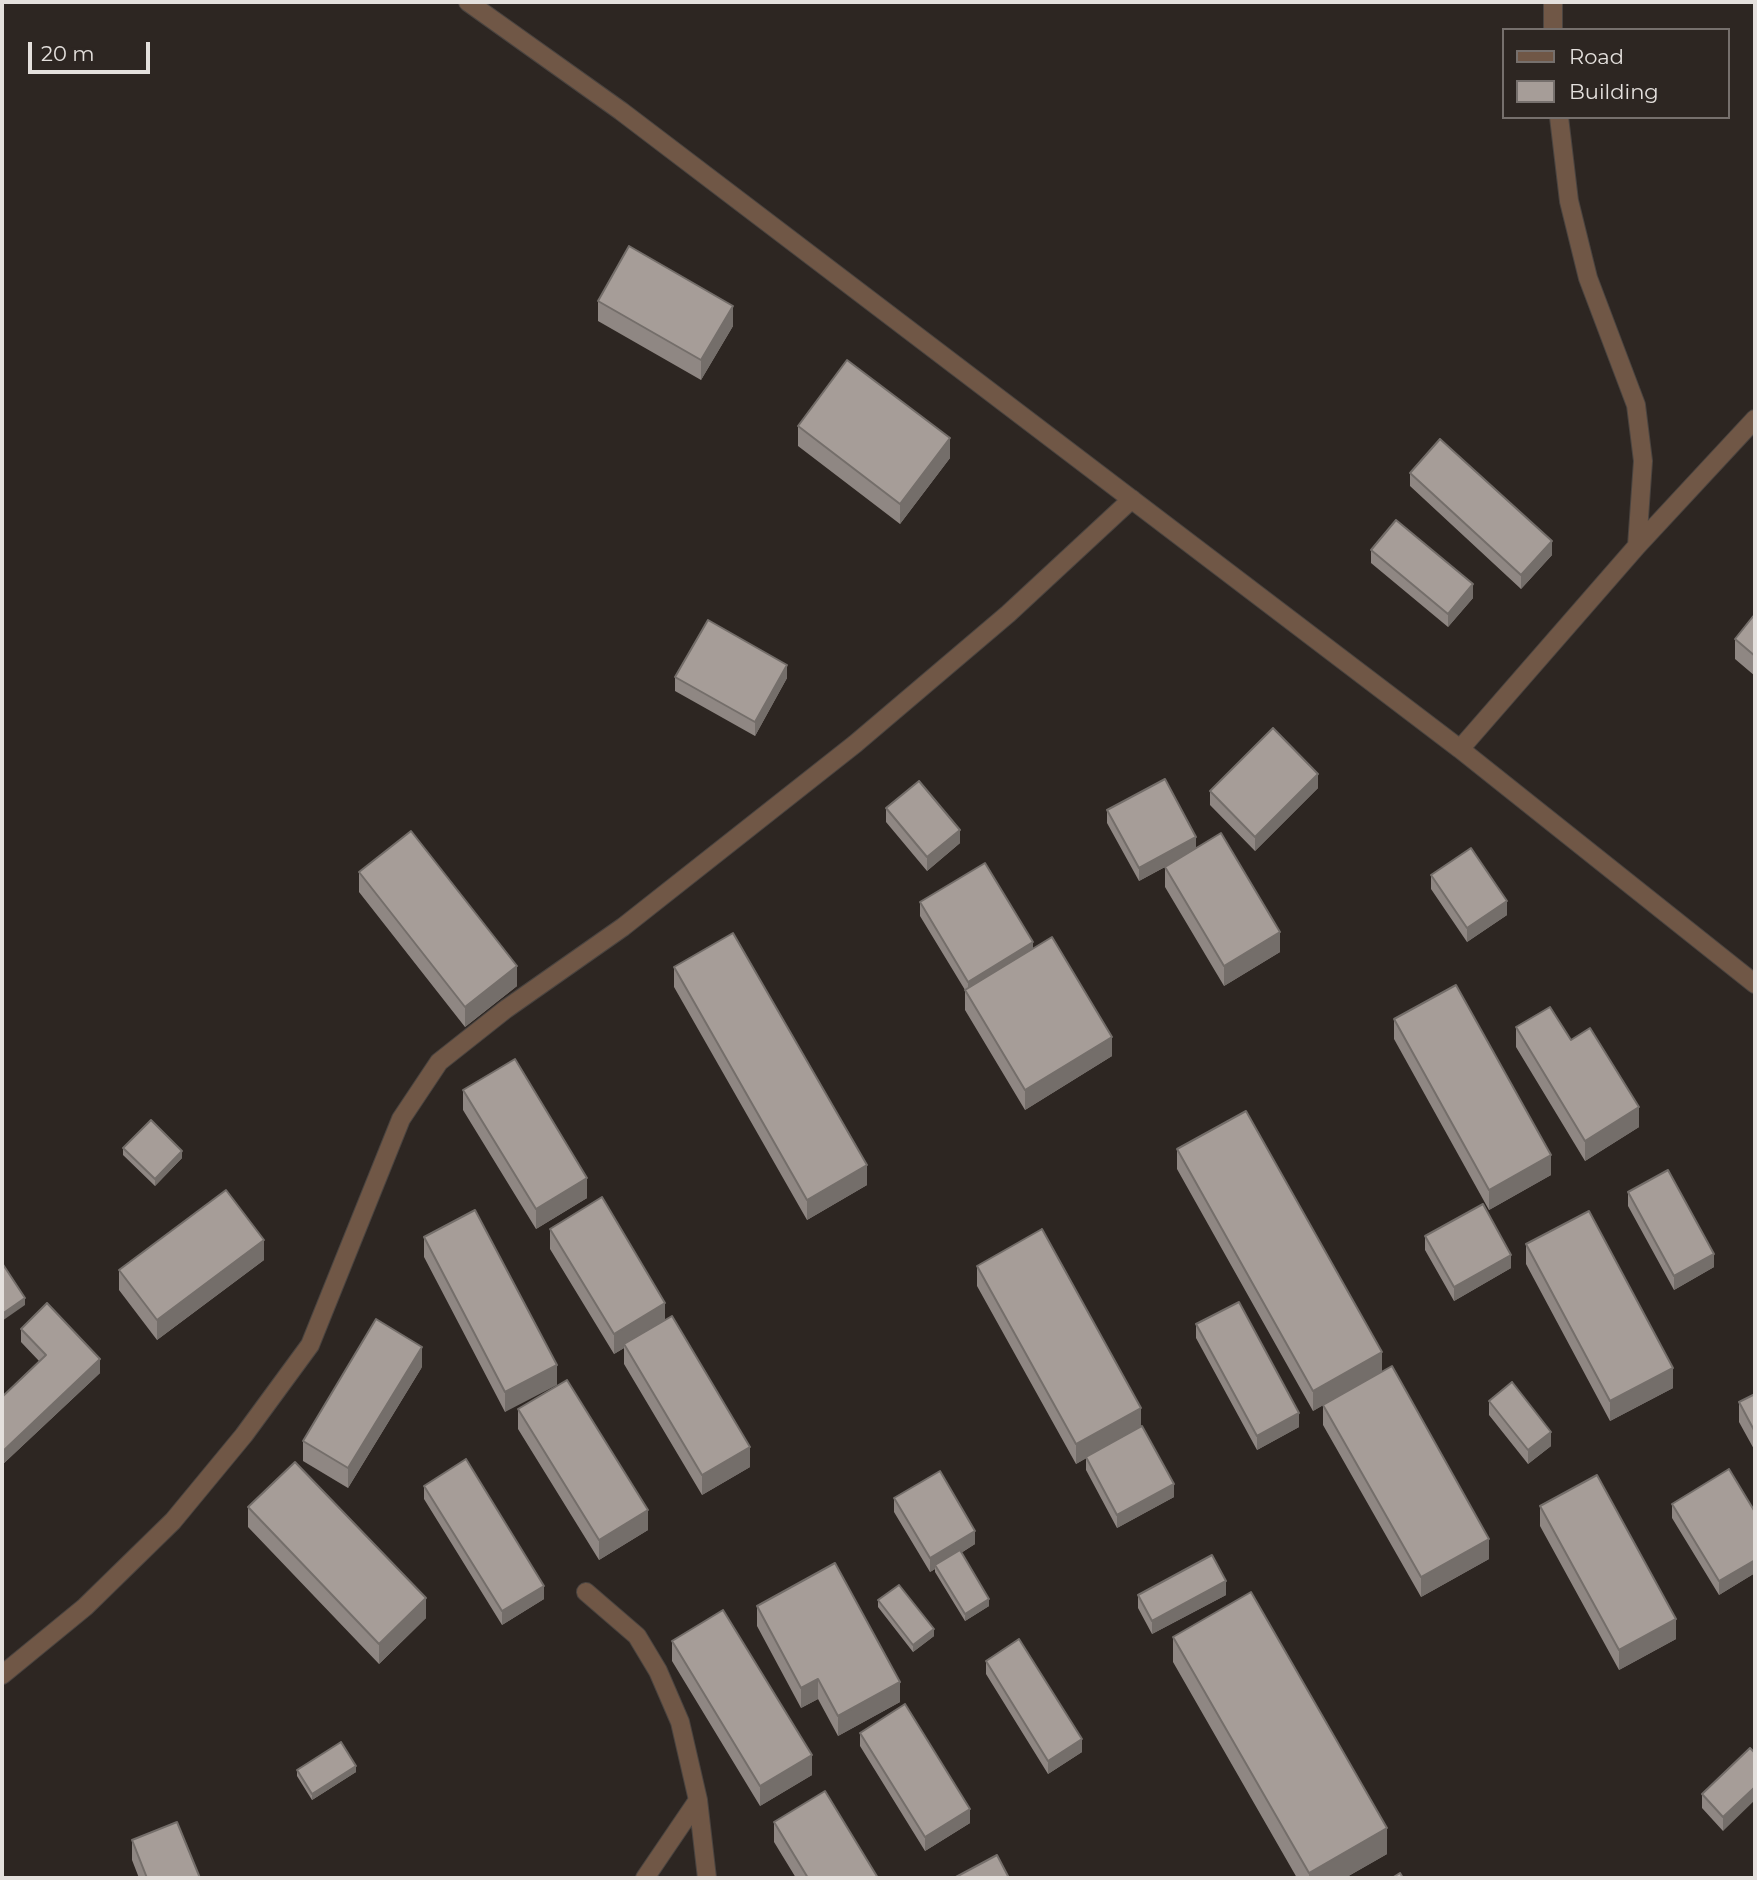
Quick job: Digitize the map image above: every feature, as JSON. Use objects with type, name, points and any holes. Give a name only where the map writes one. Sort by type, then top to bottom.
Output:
[{"type":"street","points":[[468,2],[621,111],[1460,749],[1755,984]]},
{"type":"street","points":[[1553,2],[1553,28]]},
{"type":"street","points":[[1559,119],[1569,201],[1588,278],[1636,405],[1643,461],[1637,546]]},
{"type":"street","points":[[1460,749],[1637,546],[1755,419]]},
{"type":"street","points":[[2,1675],[85,1607],[173,1521],[244,1435],[310,1345],[401,1119],[439,1062],[506,1009],[623,927],[855,744],[1008,614],[1132,499]]},
{"type":"street","points":[[586,1592],[637,1636],[658,1671],[680,1722],[698,1800],[707,1878]]},
{"type":"street","points":[[646,1878],[698,1800]]},
{"type":"building","points":[[629,246],[733,306],[701,360],[598,301]]},
{"type":"building","points":[[847,360],[950,438],[900,504],[798,426]]},
{"type":"building","points":[[1440,439],[1552,541],[1521,575],[1410,473]]},
{"type":"building","points":[[1396,520],[1473,584],[1448,614],[1371,550]]},
{"type":"building","points":[[1755,614],[1755,656],[1735,639]]},
{"type":"building","points":[[708,620],[787,665],[755,722],[675,677]]},
{"type":"building","points":[[1273,728],[1318,774],[1255,837],[1210,791]]},
{"type":"building","points":[[1165,779],[1196,837],[1139,868],[1107,810]]},
{"type":"building","points":[[919,781],[960,830],[927,857],[886,808]]},
{"type":"building","points":[[411,831],[517,966],[465,1007],[359,872]]},
{"type":"building","points":[[1221,833],[1280,932],[1224,966],[1165,867]]},
{"type":"building","points":[[1471,848],[1507,901],[1467,928],[1431,875]]},
{"type":"building","points":[[985,863],[1033,942],[968,982],[920,902]]},
{"type":"building","points":[[733,933],[867,1165],[807,1200],[674,967]]},
{"type":"building","points":[[1052,937],[1112,1037],[1025,1090],[965,990]]},
{"type":"building","points":[[1456,985],[1551,1155],[1489,1190],[1394,1019]]},
{"type":"building","points":[[1550,1007],[1571,1040],[1590,1028],[1639,1107],[1585,1141],[1516,1027]]},
{"type":"building","points":[[515,1059],[587,1178],[536,1209],[463,1090]]},
{"type":"building","points":[[1246,1111],[1382,1352],[1313,1391],[1177,1149]]},
{"type":"building","points":[[151,1120],[182,1151],[155,1179],[123,1148]]},
{"type":"building","points":[[1668,1170],[1714,1254],[1674,1276],[1628,1192]]},
{"type":"building","points":[[226,1190],[264,1240],[157,1320],[119,1270]]},
{"type":"building","points":[[602,1197],[665,1303],[614,1334],[550,1229]]},
{"type":"building","points":[[1483,1204],[1511,1255],[1454,1287],[1425,1236]]},
{"type":"building","points":[[475,1210],[557,1365],[505,1392],[424,1237]]},
{"type":"building","points":[[1589,1211],[1673,1368],[1610,1401],[1526,1244]]},
{"type":"building","points":[[1042,1229],[1141,1408],[1076,1444],[977,1266]]},
{"type":"building","points":[[2,1263],[25,1298],[2,1314]]},
{"type":"building","points":[[1239,1302],[1299,1413],[1257,1436],[1196,1324]]},
{"type":"building","points":[[47,1303],[100,1359],[2,1452],[2,1397],[46,1355],[21,1329]]},
{"type":"building","points":[[672,1316],[750,1447],[702,1475],[624,1344]]},
{"type":"building","points":[[376,1319],[422,1347],[348,1468],[303,1441]]},
{"type":"building","points":[[1392,1366],[1489,1539],[1421,1577],[1323,1405]]},
{"type":"building","points":[[567,1380],[648,1510],[599,1540],[518,1409]]},
{"type":"building","points":[[1512,1382],[1551,1432],[1528,1450],[1489,1401]]},
{"type":"building","points":[[1755,1394],[1755,1432],[1739,1402]]},
{"type":"building","points":[[1142,1426],[1174,1484],[1117,1515],[1086,1457]]},
{"type":"building","points":[[466,1459],[544,1586],[502,1611],[424,1486]]},
{"type":"building","points":[[295,1462],[426,1598],[379,1644],[248,1507]]},
{"type":"building","points":[[1729,1469],[1755,1512],[1755,1560],[1719,1581],[1672,1504]]},
{"type":"building","points":[[940,1471],[975,1531],[930,1558],[894,1498]]},
{"type":"building","points":[[1597,1475],[1676,1619],[1619,1650],[1540,1506]]},
{"type":"building","points":[[960,1550],[989,1599],[965,1614],[935,1565]]},
{"type":"building","points":[[1212,1555],[1226,1581],[1152,1621],[1138,1595]]},
{"type":"building","points":[[835,1563],[900,1682],[838,1716],[818,1679],[801,1688],[757,1606]]},
{"type":"building","points":[[899,1585],[934,1629],[913,1645],[878,1600]]},
{"type":"building","points":[[1251,1592],[1387,1828],[1309,1873],[1173,1637]]},
{"type":"building","points":[[723,1610],[812,1755],[760,1786],[672,1641]]},
{"type":"building","points":[[1019,1639],[1082,1739],[1048,1761],[986,1661]]},
{"type":"building","points":[[905,1704],[970,1809],[925,1837],[860,1733]]},
{"type":"building","points":[[341,1742],[356,1766],[312,1794],[297,1770]]},
{"type":"building","points":[[1750,1748],[1755,1753],[1755,1787],[1723,1817],[1702,1794]]},
{"type":"building","points":[[825,1791],[878,1878],[808,1878],[774,1822]]},
{"type":"building","points":[[177,1822],[200,1878],[147,1878],[132,1840]]},
{"type":"building","points":[[997,1855],[1009,1878],[954,1878]]}]
